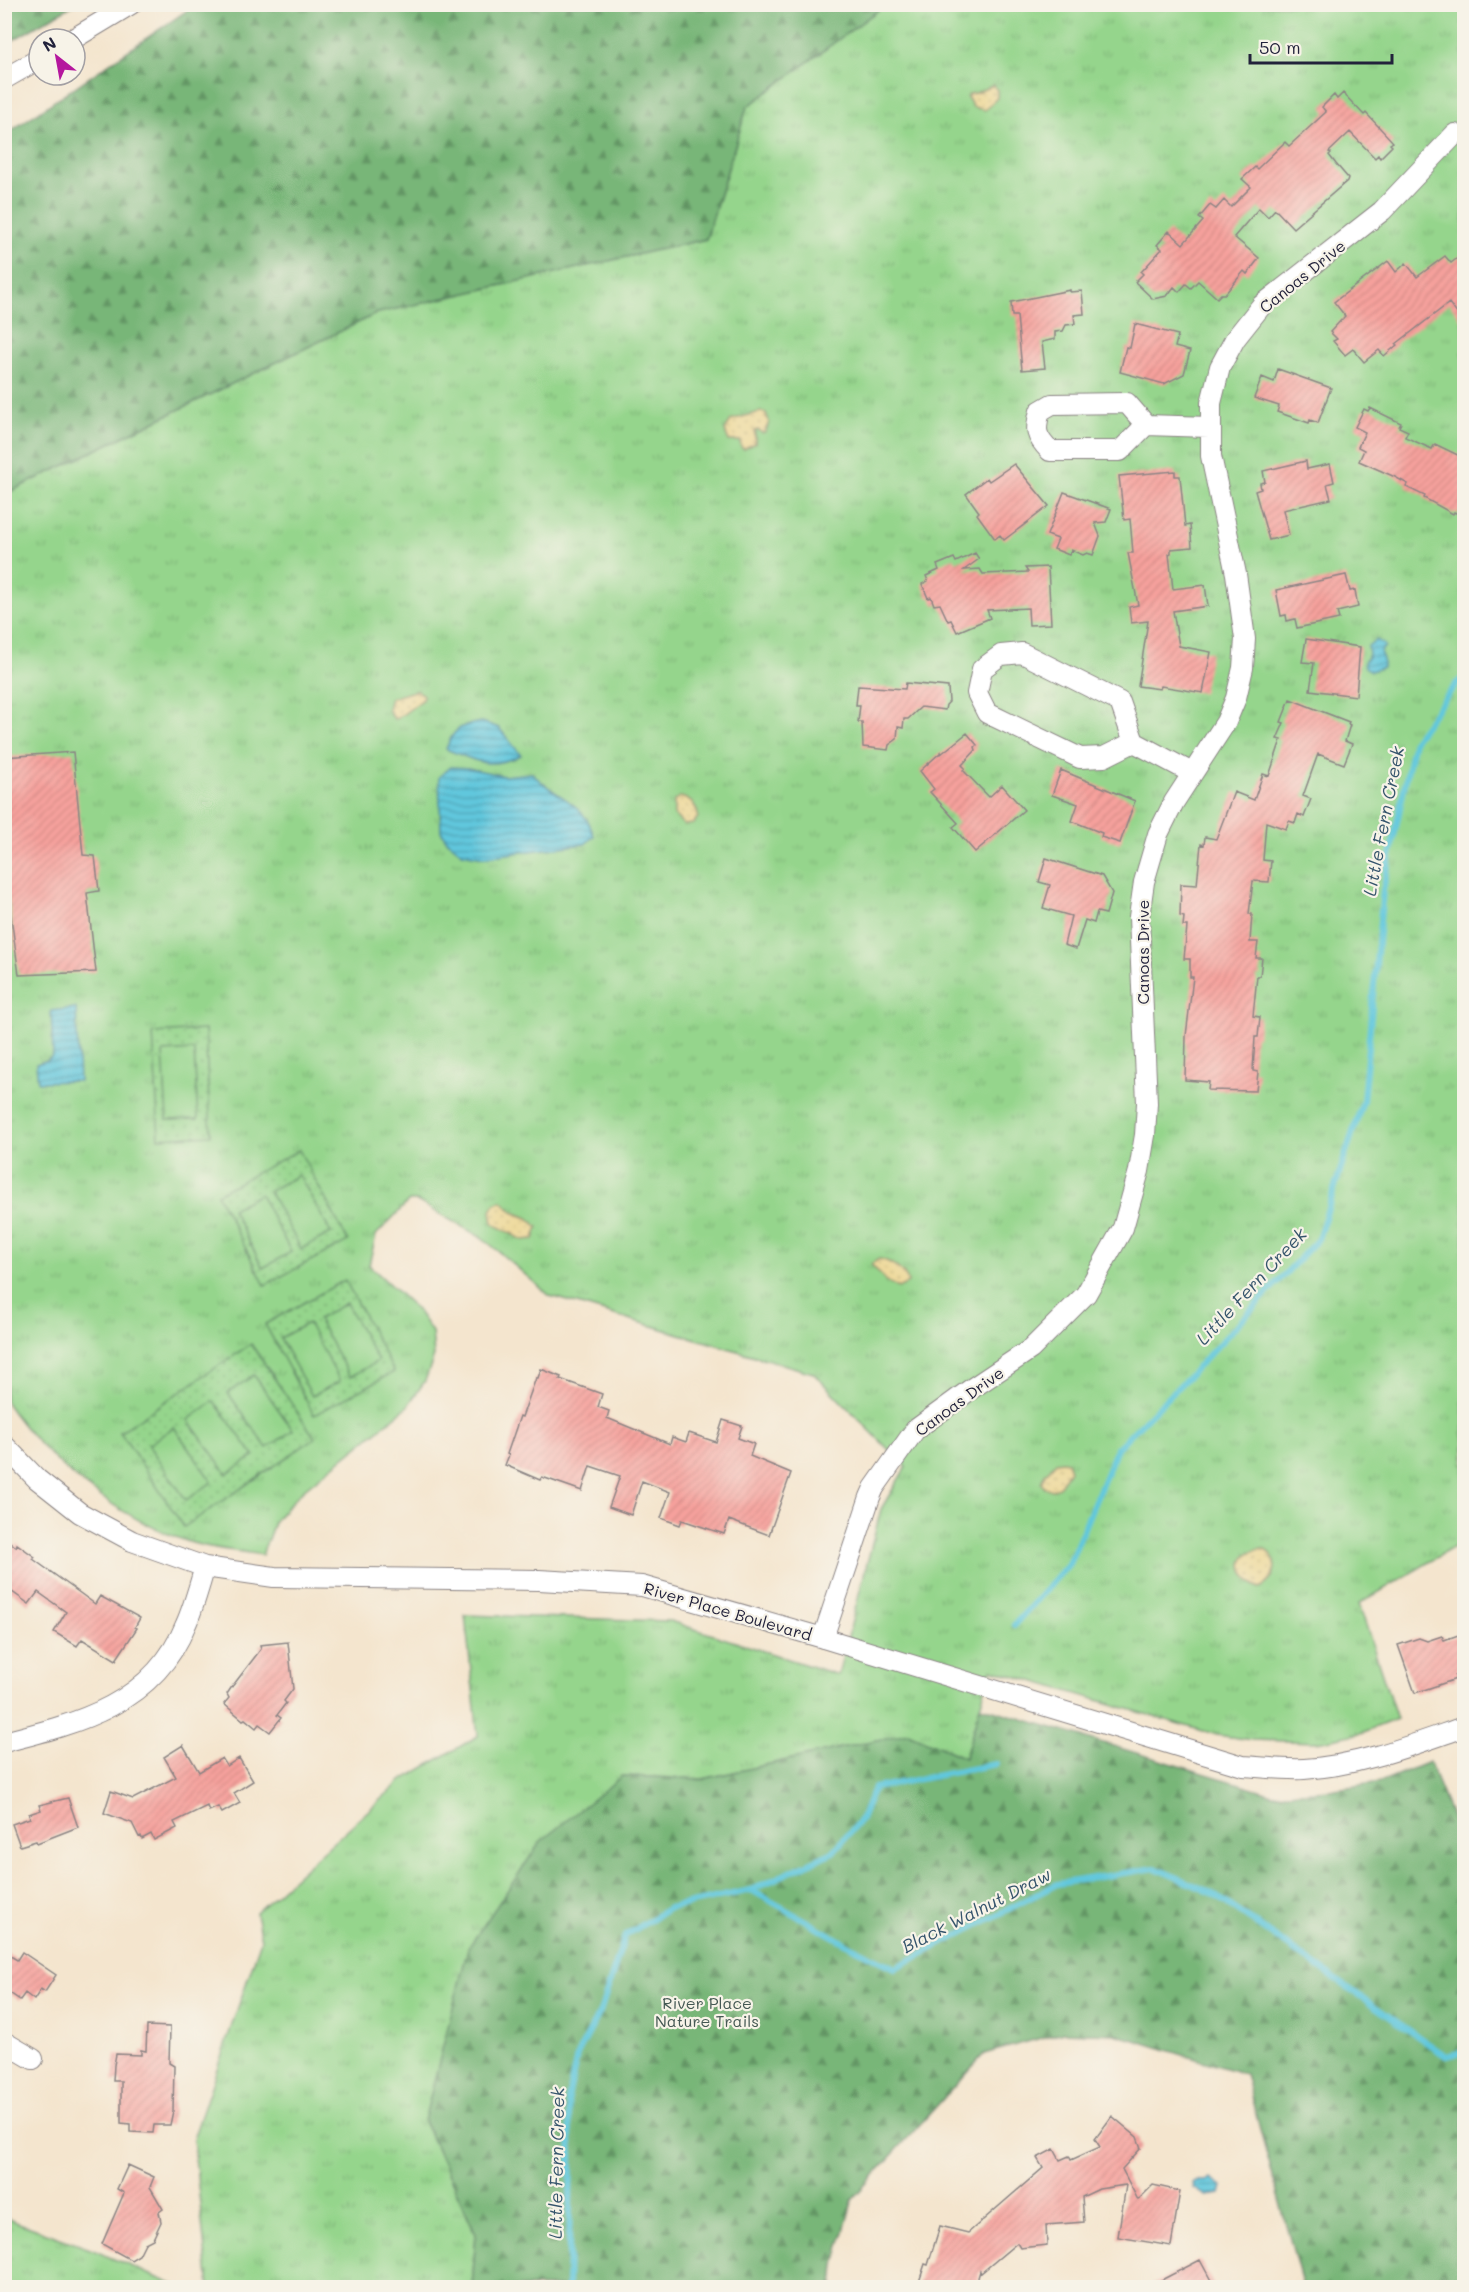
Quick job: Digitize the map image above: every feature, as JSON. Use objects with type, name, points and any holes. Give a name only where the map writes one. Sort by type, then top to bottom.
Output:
[{"type":"street","points":[[87,31],[131,4]]},
{"type":"street","points":[[4,79],[27,66]]},
{"type":"street","name":"Canoas Drive","points":[[823,1638],[870,1497],[915,1430],[1031,1349],[1086,1294],[1124,1228],[1139,1172],[1147,1104],[1139,927],[1144,882],[1158,834],[1174,802],[1226,722],[1236,698],[1243,668],[1245,639],[1236,574],[1211,456],[1209,427],[1211,403],[1220,367],[1235,339],[1262,305],[1382,211],[1455,134]]},
{"type":"street","points":[[1146,425],[1127,403],[1052,404],[1040,411],[1036,427],[1040,441],[1050,451],[1120,451],[1146,425],[1209,427]]},
{"type":"street","points":[[1134,741],[1104,757],[1080,758],[987,713],[977,693],[982,669],[1001,655],[1022,653],[1074,678],[1120,702],[1134,741],[1192,773]]},
{"type":"street","name":"River Place Boulevard","points":[[4,1445],[37,1479],[80,1513],[132,1541],[205,1567],[274,1577],[538,1580],[642,1586],[823,1638],[1244,1766],[1302,1769],[1340,1765],[1386,1754],[1464,1727]]},
{"type":"street","points":[[4,1742],[56,1729],[105,1711],[129,1696],[152,1677],[169,1656],[186,1626],[205,1567]]},
{"type":"street","points":[[4,2042],[33,2060]]},
{"type":"green space","points":[[5,4],[73,4],[35,27],[27,27],[27,32],[13,40],[5,33]]},
{"type":"green space","points":[[195,5],[885,5],[747,107],[706,239],[378,313],[5,494],[5,135],[75,87],[87,87],[87,79]]},
{"type":"green space","points":[[885,5],[1464,5],[1464,1541],[1359,1604],[1397,1719],[1361,1733],[1317,1742],[1252,1740],[1217,1735],[991,1669],[965,1758],[908,1733],[703,1779],[622,1776],[424,2121],[476,2234],[472,2287],[209,2287],[193,2139],[261,1940],[256,1912],[401,1781],[478,1736],[465,1615],[670,1621],[838,1675],[881,1509],[906,1467],[813,1373],[550,1296],[484,1239],[417,1201],[409,1201],[376,1235],[369,1265],[417,1310],[432,1332],[434,1356],[425,1381],[407,1407],[302,1491],[275,1520],[262,1555],[189,1542],[162,1532],[136,1519],[86,1486],[41,1446],[5,1401],[5,494],[378,313],[706,239],[747,107]]},
{"type":"green space","points":[[205,1030],[211,1135],[159,1138],[153,1033]]},
{"type":"green space","points":[[194,1050],[198,1119],[167,1120],[163,1052]]},
{"type":"green space","points":[[299,1150],[348,1241],[265,1285],[217,1194]]},
{"type":"green space","points":[[299,1175],[331,1233],[301,1249],[269,1191]]},
{"type":"green space","points":[[260,1194],[291,1252],[263,1268],[232,1209]]},
{"type":"green space","points":[[345,1280],[394,1372],[314,1415],[265,1324]]},
{"type":"green space","points":[[346,1303],[378,1361],[350,1377],[318,1319]]},
{"type":"green space","points":[[308,1323],[340,1381],[312,1396],[280,1338]]},
{"type":"green space","points":[[251,1344],[315,1438],[184,1527],[120,1432]]},
{"type":"green space","points":[[254,1375],[293,1430],[267,1448],[228,1393]]},
{"type":"green space","points":[[214,1401],[254,1456],[227,1474],[188,1420]]},
{"type":"green space","points":[[174,1427],[212,1482],[186,1500],[148,1445]]},
{"type":"green space","name":"River Place Nature Trails","points":[[980,1706],[1273,1794],[1329,1790],[1380,1782],[1429,1762],[1464,1848],[1464,2287],[1303,2287],[1245,2074],[1115,2034],[1063,2032],[984,2054],[853,2198],[835,2265],[833,2287],[472,2287],[476,2234],[424,2121],[468,1948],[541,1841],[622,1776],[703,1779],[908,1733],[965,1758]]},
{"type":"green space","points":[[5,2218],[93,2250],[179,2287],[5,2287]]},
{"type":"sand","points":[[993,85],[997,90],[997,98],[985,110],[973,107],[967,97],[969,94]]},
{"type":"sand","points":[[760,412],[766,413],[769,422],[765,432],[755,431],[755,443],[744,449],[740,441],[729,441],[725,431],[731,420]]},
{"type":"sand","points":[[417,690],[423,695],[422,700],[394,719],[388,709],[391,698]]},
{"type":"sand","points":[[680,797],[690,801],[697,810],[698,817],[693,824],[684,825],[674,815],[674,801]]},
{"type":"sand","points":[[502,1201],[513,1212],[528,1218],[538,1227],[534,1239],[523,1240],[493,1224],[491,1211],[495,1204]]},
{"type":"sand","points":[[879,1259],[897,1267],[908,1283],[898,1288],[885,1280],[871,1264]]},
{"type":"sand","points":[[1056,1462],[1067,1462],[1070,1470],[1060,1486],[1053,1490],[1045,1488],[1041,1483],[1045,1474]]},
{"type":"sand","points":[[1263,1549],[1269,1553],[1275,1563],[1273,1575],[1265,1585],[1259,1588],[1250,1582],[1242,1567],[1245,1557],[1250,1552]]},
{"type":"water","points":[[1376,640],[1385,646],[1380,652],[1383,667],[1371,671],[1365,667],[1364,662],[1369,655],[1368,646]]},
{"type":"water","points":[[482,722],[499,728],[521,755],[491,763],[467,758],[446,749],[452,736],[459,729]]},
{"type":"water","points":[[451,767],[468,768],[504,776],[532,773],[583,814],[594,836],[585,844],[484,857],[462,853],[447,841],[441,831],[439,777]]},
{"type":"water","points":[[76,1008],[79,1081],[38,1082],[36,1064],[48,1060],[53,1055],[51,1011]]},
{"type":"water","points":[[1211,2178],[1222,2186],[1220,2194],[1206,2196],[1194,2188],[1193,2183],[1196,2181],[1207,2181]]},
{"type":"building","points":[[1343,93],[1364,115],[1366,113],[1393,142],[1380,158],[1378,155],[1375,158],[1350,132],[1329,152],[1348,178],[1347,181],[1293,228],[1275,209],[1268,217],[1259,208],[1234,237],[1259,258],[1247,274],[1244,271],[1225,294],[1217,298],[1198,281],[1191,288],[1186,284],[1179,292],[1174,287],[1167,296],[1153,299],[1135,282],[1162,249],[1157,245],[1169,231],[1183,244],[1203,221],[1199,218],[1210,205],[1216,209],[1224,200],[1231,207],[1251,187],[1242,179],[1255,167],[1257,169],[1285,142],[1289,146],[1326,112],[1322,107],[1334,95],[1337,99]]},
{"type":"building","points":[[1464,253],[1464,323],[1449,303],[1384,356],[1379,350],[1364,362],[1353,349],[1345,355],[1333,341],[1337,339],[1330,332],[1345,316],[1334,302],[1388,261],[1396,272],[1406,263],[1417,277],[1445,256],[1451,263]]},
{"type":"building","points":[[1070,290],[1070,292],[1082,291],[1084,314],[1074,315],[1075,324],[1066,325],[1063,331],[1055,332],[1055,339],[1042,342],[1045,368],[1022,370],[1017,316],[1012,316],[1011,302]]},
{"type":"building","points":[[1135,324],[1178,335],[1175,347],[1190,351],[1184,374],[1164,384],[1120,372],[1126,347],[1130,348]]},
{"type":"building","points":[[1278,369],[1331,388],[1318,423],[1310,420],[1309,423],[1277,412],[1279,406],[1254,398],[1262,377],[1274,382]]},
{"type":"building","points":[[1370,408],[1401,423],[1399,427],[1408,431],[1405,437],[1432,449],[1435,444],[1464,458],[1464,502],[1458,514],[1454,512],[1453,514],[1424,498],[1425,496],[1406,487],[1408,484],[1395,477],[1359,461],[1364,450],[1358,447],[1365,432],[1355,427],[1364,409],[1368,411]]},
{"type":"building","points":[[1306,461],[1307,469],[1330,464],[1334,482],[1327,484],[1331,499],[1283,510],[1289,535],[1269,540],[1255,491],[1261,489],[1260,483],[1265,482],[1263,471]]},
{"type":"building","points":[[1014,464],[1049,506],[1004,540],[1000,535],[995,539],[966,494],[987,478],[989,481]]},
{"type":"building","points":[[1175,471],[1175,476],[1180,476],[1185,526],[1190,525],[1192,547],[1171,549],[1169,554],[1173,589],[1205,585],[1208,606],[1173,611],[1179,646],[1211,652],[1203,693],[1161,686],[1160,689],[1138,686],[1148,621],[1131,623],[1129,607],[1138,605],[1128,553],[1133,553],[1130,519],[1124,520],[1119,476]]},
{"type":"building","points":[[1064,492],[1111,509],[1106,522],[1095,523],[1100,536],[1093,555],[1087,553],[1083,555],[1071,550],[1069,555],[1054,549],[1058,539],[1047,535]]},
{"type":"building","points":[[975,553],[979,559],[964,570],[980,569],[983,574],[1028,572],[1025,568],[1048,567],[1051,624],[1029,625],[1028,608],[987,610],[990,618],[957,632],[951,620],[948,621],[940,604],[934,605],[931,597],[928,598],[922,584],[928,581],[926,576],[939,570],[937,565],[954,558],[956,562]]},
{"type":"building","points":[[1346,575],[1350,591],[1355,590],[1358,607],[1337,612],[1339,619],[1297,628],[1295,619],[1287,621],[1286,615],[1281,616],[1276,590]]},
{"type":"building","points":[[1306,639],[1360,647],[1356,696],[1310,690],[1314,663],[1302,662]]},
{"type":"building","points":[[906,683],[948,687],[949,702],[945,710],[921,707],[908,719],[904,719],[903,728],[898,727],[897,739],[889,745],[888,750],[863,747],[862,722],[858,722],[860,705],[856,705],[858,686],[905,689]]},
{"type":"building","points":[[1290,699],[1349,722],[1345,741],[1352,744],[1344,764],[1318,754],[1303,796],[1311,799],[1304,817],[1298,814],[1295,823],[1289,821],[1286,829],[1266,822],[1263,860],[1271,861],[1269,882],[1253,881],[1249,914],[1252,914],[1250,942],[1258,942],[1256,958],[1262,958],[1260,976],[1257,976],[1253,1016],[1260,1017],[1258,1037],[1255,1037],[1253,1071],[1258,1072],[1256,1091],[1208,1090],[1209,1082],[1185,1080],[1186,1036],[1193,977],[1190,977],[1190,959],[1184,959],[1187,926],[1183,926],[1184,917],[1180,916],[1181,884],[1197,885],[1201,844],[1204,845],[1205,837],[1216,839],[1234,792],[1254,800],[1263,774],[1269,776],[1281,740],[1277,739],[1284,723],[1281,722]]},
{"type":"building","points":[[967,733],[977,745],[976,750],[962,765],[965,768],[963,770],[989,797],[1002,785],[1024,810],[975,852],[953,827],[958,823],[930,792],[934,789],[920,771]]},
{"type":"building","points":[[73,752],[83,855],[95,856],[99,891],[87,893],[96,972],[19,975],[5,873],[9,873],[4,828],[4,757]]},
{"type":"building","points":[[1061,770],[1135,801],[1120,843],[1101,837],[1102,833],[1072,821],[1078,804],[1052,795]]},
{"type":"building","points":[[1046,858],[1102,876],[1112,893],[1106,914],[1097,912],[1094,923],[1085,920],[1076,949],[1064,945],[1071,916],[1043,908],[1050,885],[1039,882]]},
{"type":"building","points":[[541,1369],[561,1377],[560,1379],[602,1394],[598,1407],[609,1411],[607,1418],[670,1444],[672,1437],[686,1442],[689,1433],[716,1442],[723,1420],[742,1426],[738,1438],[754,1444],[750,1456],[791,1473],[769,1535],[729,1520],[724,1534],[682,1520],[680,1525],[661,1518],[670,1492],[642,1481],[631,1515],[609,1507],[620,1476],[590,1466],[582,1491],[542,1477],[540,1480],[505,1465],[520,1416],[522,1417]]},
{"type":"building","points":[[4,1537],[16,1547],[17,1544],[35,1557],[33,1559],[95,1604],[100,1596],[140,1618],[135,1627],[137,1628],[116,1660],[82,1639],[77,1646],[54,1632],[66,1612],[38,1592],[29,1604],[4,1586]]},
{"type":"building","points":[[1464,1633],[1464,1673],[1455,1676],[1456,1679],[1415,1693],[1398,1645],[1419,1638],[1427,1641],[1442,1636],[1444,1640]]},
{"type":"building","points":[[288,1642],[293,1689],[277,1715],[281,1718],[270,1732],[259,1724],[256,1728],[224,1704],[229,1698],[227,1694],[231,1688],[261,1649],[260,1645]]},
{"type":"building","points":[[183,1745],[199,1772],[222,1758],[227,1766],[239,1758],[253,1781],[234,1793],[240,1803],[222,1813],[218,1807],[209,1811],[207,1806],[174,1822],[177,1828],[154,1840],[151,1834],[142,1839],[132,1823],[104,1813],[111,1791],[133,1799],[176,1777],[164,1757]]},
{"type":"building","points":[[68,1798],[78,1827],[37,1843],[36,1841],[20,1846],[12,1824],[30,1818],[29,1814],[41,1810],[39,1805]]},
{"type":"building","points":[[4,1952],[17,1960],[22,1952],[56,1975],[45,1992],[41,1989],[34,2000],[25,1993],[20,2000],[4,1989]]},
{"type":"building","points":[[147,2026],[170,2027],[169,2063],[174,2066],[173,2111],[170,2125],[154,2125],[153,2133],[130,2132],[130,2124],[121,2123],[121,2081],[113,2081],[114,2065],[116,2054],[141,2055],[141,2050],[146,2051]]},
{"type":"building","points":[[1112,2116],[1137,2137],[1141,2148],[1122,2169],[1138,2200],[1153,2185],[1180,2191],[1171,2246],[1118,2237],[1126,2185],[1099,2189],[1082,2197],[1084,2222],[1046,2225],[1047,2245],[1020,2248],[1017,2243],[981,2273],[980,2271],[975,2288],[917,2288],[925,2264],[928,2265],[940,2226],[968,2233],[1043,2168],[1037,2158],[1054,2149],[1060,2160],[1069,2156],[1071,2160],[1100,2147],[1095,2139]]},
{"type":"building","points":[[128,2165],[154,2177],[150,2187],[163,2209],[159,2212],[161,2222],[153,2239],[145,2243],[139,2255],[131,2260],[102,2244],[124,2193],[117,2189]]},
{"type":"building","points":[[1200,2260],[1215,2288],[1146,2288]]},
{"type":"waterway","name":"Little Fern Creek","points":[[1014,1625],[1069,1564],[1117,1448],[1189,1376],[1318,1239],[1363,1101],[1383,890],[1414,740],[1456,684],[1464,677]]},
{"type":"waterway","name":"Little Fern Creek","points":[[568,2288],[571,2157],[568,2099],[577,2055],[600,2012],[625,1936],[669,1908],[751,1890],[833,1852],[861,1819],[874,1788],[996,1764]]},
{"type":"waterway","name":"Black Walnut Draw","points":[[751,1890],[854,1948],[895,1968],[1057,1884],[1155,1868],[1212,1893],[1446,2056],[1464,2052]]}]
